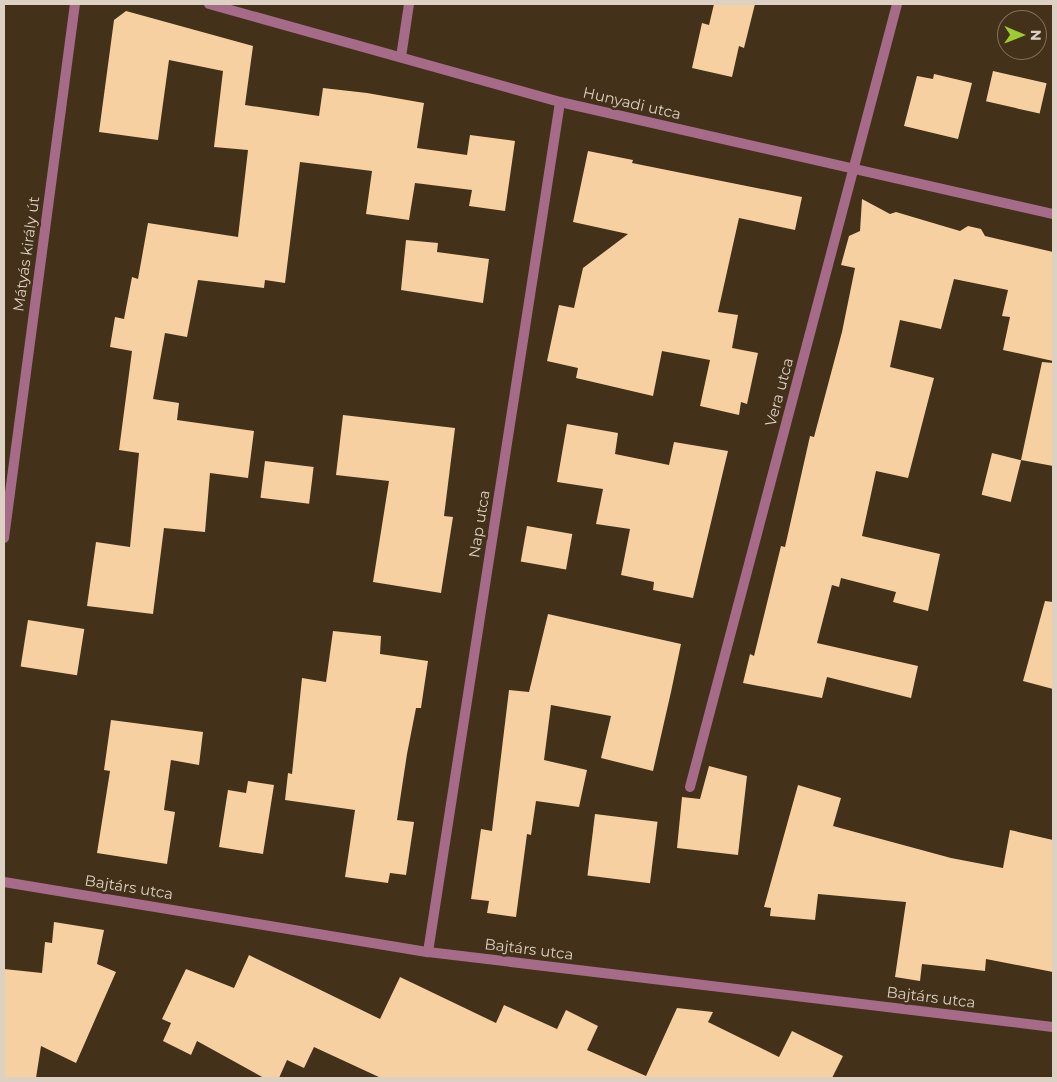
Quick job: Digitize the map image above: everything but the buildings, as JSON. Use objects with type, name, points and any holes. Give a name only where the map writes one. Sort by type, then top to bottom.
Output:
[{"type":"street","name":"Mátyás király út","points":[[4,538],[75,4]]},
{"type":"street","name":"Hunyadi utca","points":[[209,4],[560,102],[1053,214]]},
{"type":"street","points":[[401,57],[409,4]]},
{"type":"street","name":"Vera utca","points":[[690,787],[897,4]]},
{"type":"street","name":"Nap utca","points":[[428,952],[560,102]]},
{"type":"street","name":"Bajtárs utca","points":[[4,882],[428,952],[1053,1027]]}]
